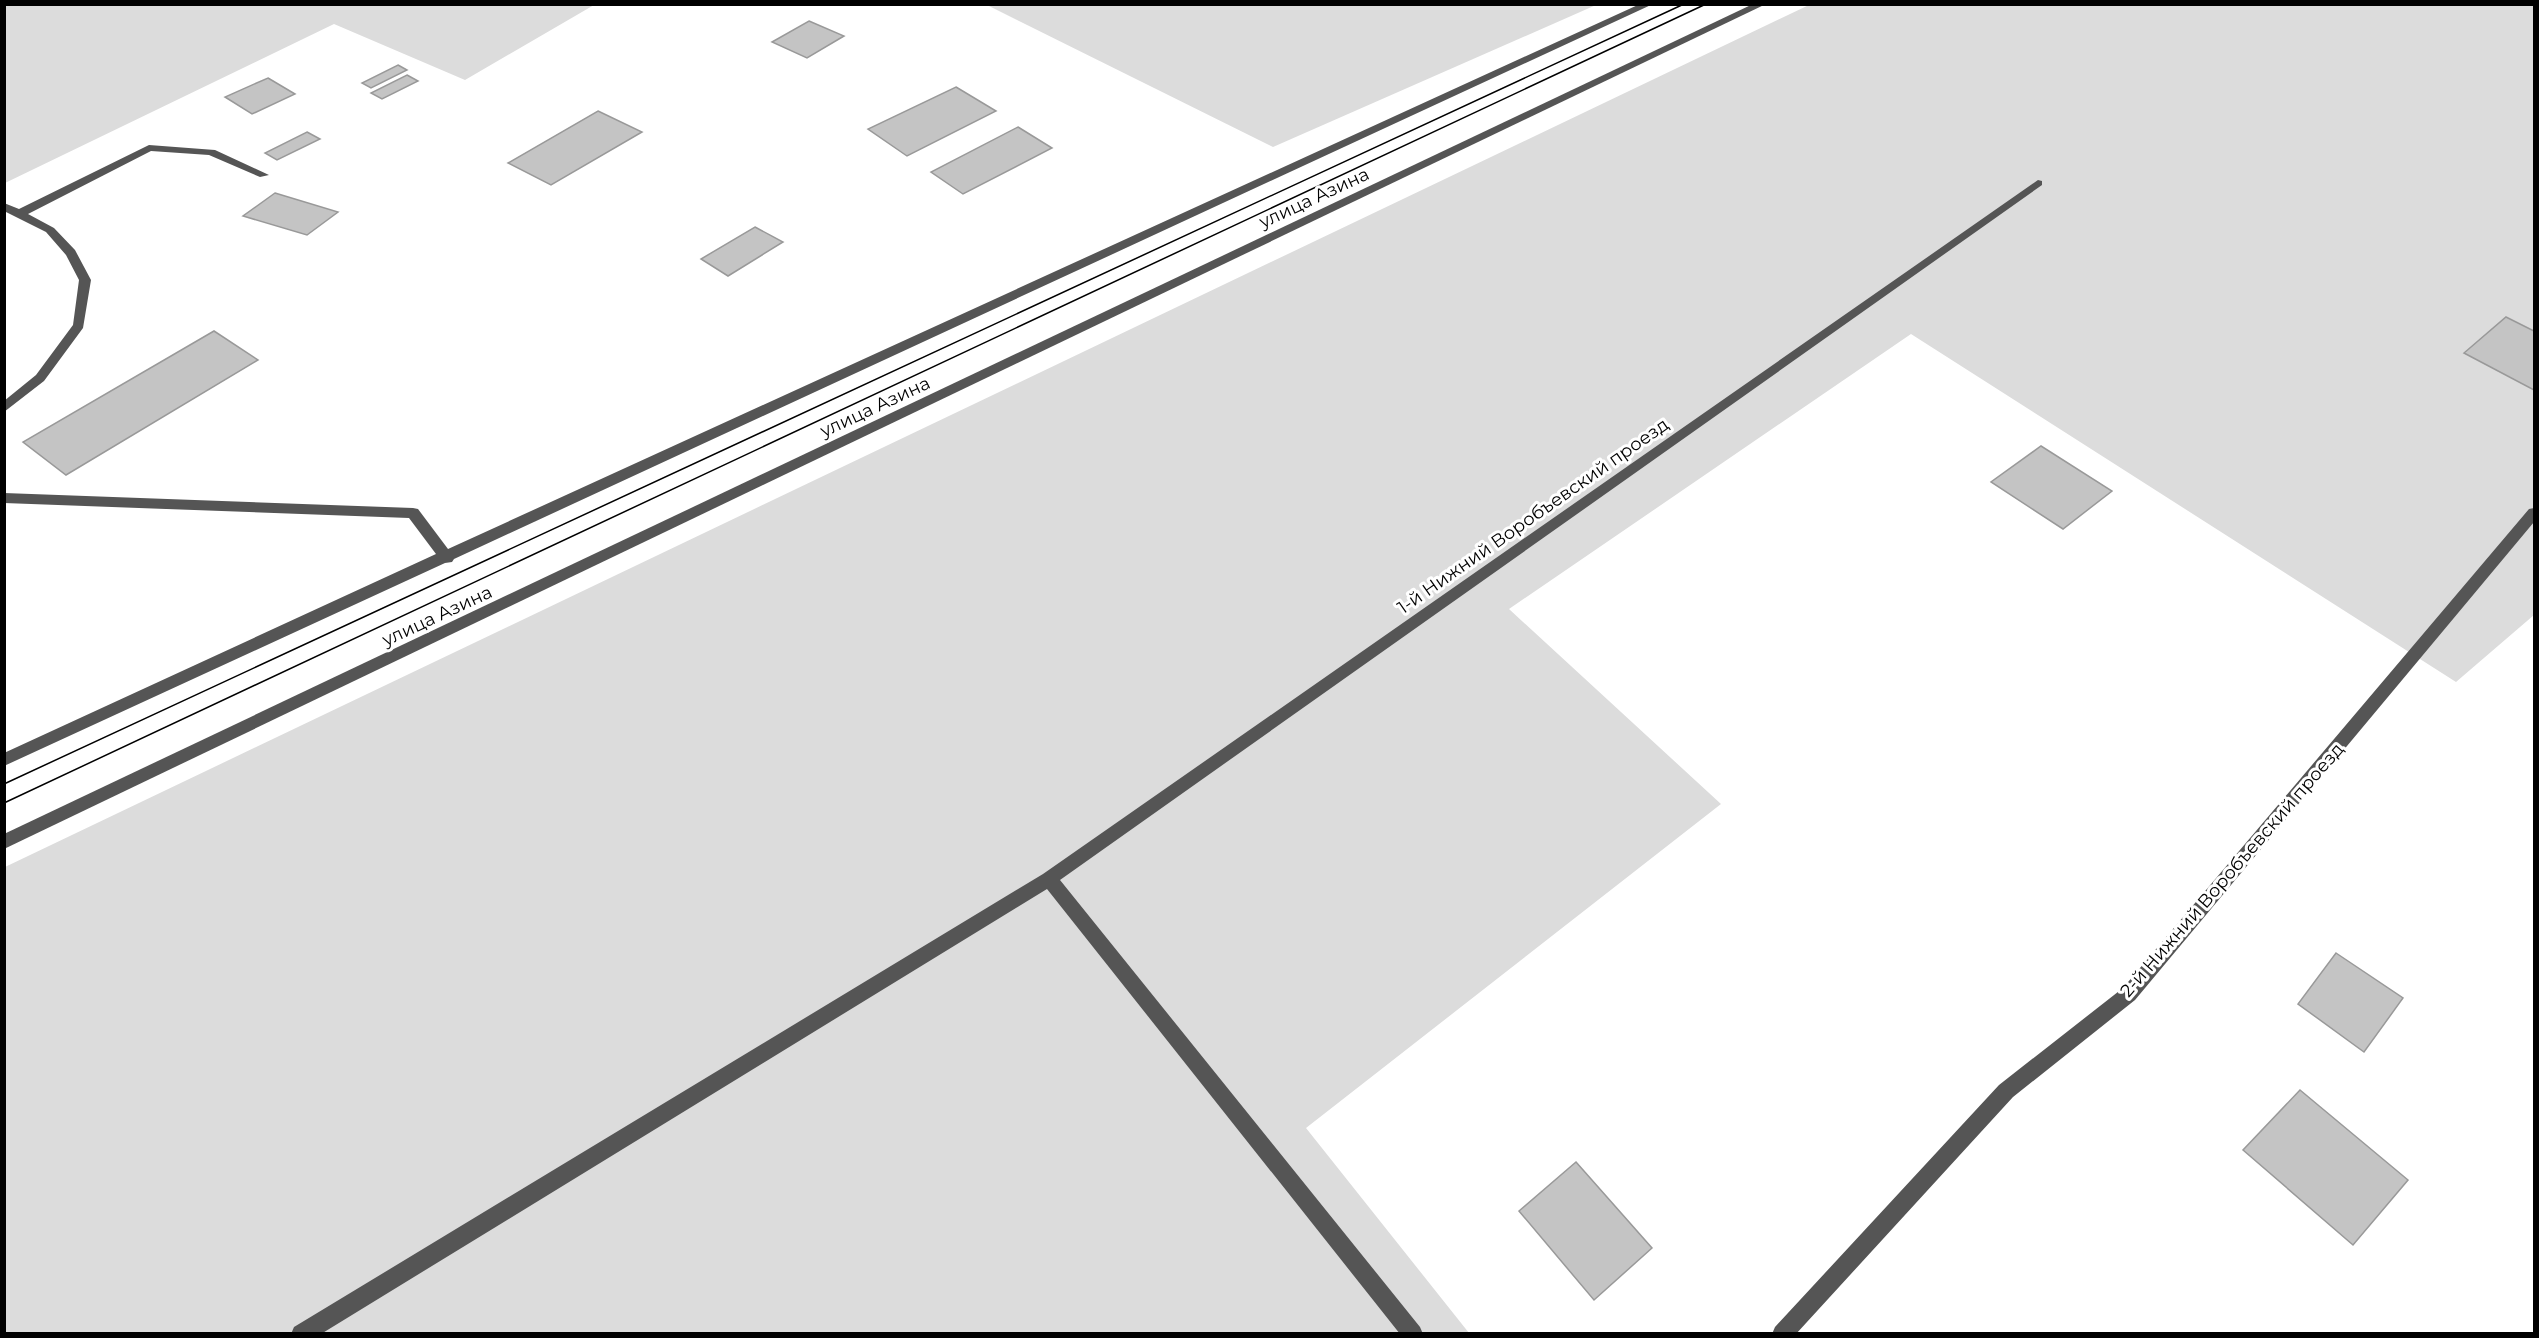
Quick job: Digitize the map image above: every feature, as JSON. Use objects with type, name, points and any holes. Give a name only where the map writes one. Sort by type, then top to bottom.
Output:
[{"type":"street","name":"улица Азина","points":[[4,760],[447,558],[1107,251],[1649,4]]},
{"type":"street","name":"улица Азина","points":[[4,842],[1761,4]]},
{"type":"street","points":[[19,214],[149,148],[211,152],[264,174]]},
{"type":"street","name":"1-й Нижний Воробъевский проезд","points":[[301,1334],[1049,879],[2038,183]]},
{"type":"street","points":[[4,206],[50,230],[71,253],[85,280],[79,325],[40,378],[4,408]]},
{"type":"street","points":[[4,498],[412,513],[447,558]]},
{"type":"street","name":"2-й Нижний Воробъевский проезд","points":[[1782,1334],[2006,1091],[2129,994],[2535,513]]},
{"type":"street","points":[[1049,879],[1413,1334]]},
{"type":"shaded area","points":[[5,4],[594,5],[465,80],[334,24],[5,183]]},
{"type":"shaded area","points":[[987,5],[1596,5],[1273,147]]},
{"type":"shaded area","points":[[1809,5],[2534,5],[2534,615],[2456,682],[1911,334],[1509,609],[1721,804],[1306,1128],[1469,1333],[5,1334],[5,867]]},
{"type":"building","points":[[809,21],[844,36],[807,58],[772,42]]},
{"type":"building","points":[[398,65],[407,70],[371,88],[362,83]]},
{"type":"building","points":[[407,75],[418,81],[382,99],[371,93]]},
{"type":"building","points":[[268,78],[295,94],[252,114],[225,97]]},
{"type":"building","points":[[956,87],[996,111],[907,156],[868,129]]},
{"type":"building","points":[[598,111],[642,132],[551,185],[508,163]]},
{"type":"building","points":[[1018,127],[1052,148],[963,194],[931,172]]},
{"type":"building","points":[[307,132],[320,139],[277,160],[265,153]]},
{"type":"building","points":[[275,193],[338,212],[307,235],[243,216]]},
{"type":"building","points":[[755,227],[783,242],[728,276],[701,259]]},
{"type":"building","points":[[2506,317],[2534,331],[2534,390],[2464,353]]},
{"type":"building","points":[[214,331],[258,360],[66,475],[23,442]]},
{"type":"building","points":[[2041,446],[2112,491],[2063,529],[1991,482]]},
{"type":"building","points":[[2336,953],[2403,998],[2364,1052],[2298,1004]]},
{"type":"building","points":[[2300,1090],[2408,1180],[2353,1245],[2243,1150]]},
{"type":"building","points":[[1576,1162],[1652,1248],[1594,1300],[1519,1211]]},
{"type":"tram line","points":[[4,784],[1684,4]]},
{"type":"tram line","points":[[4,803],[1706,4]]}]
